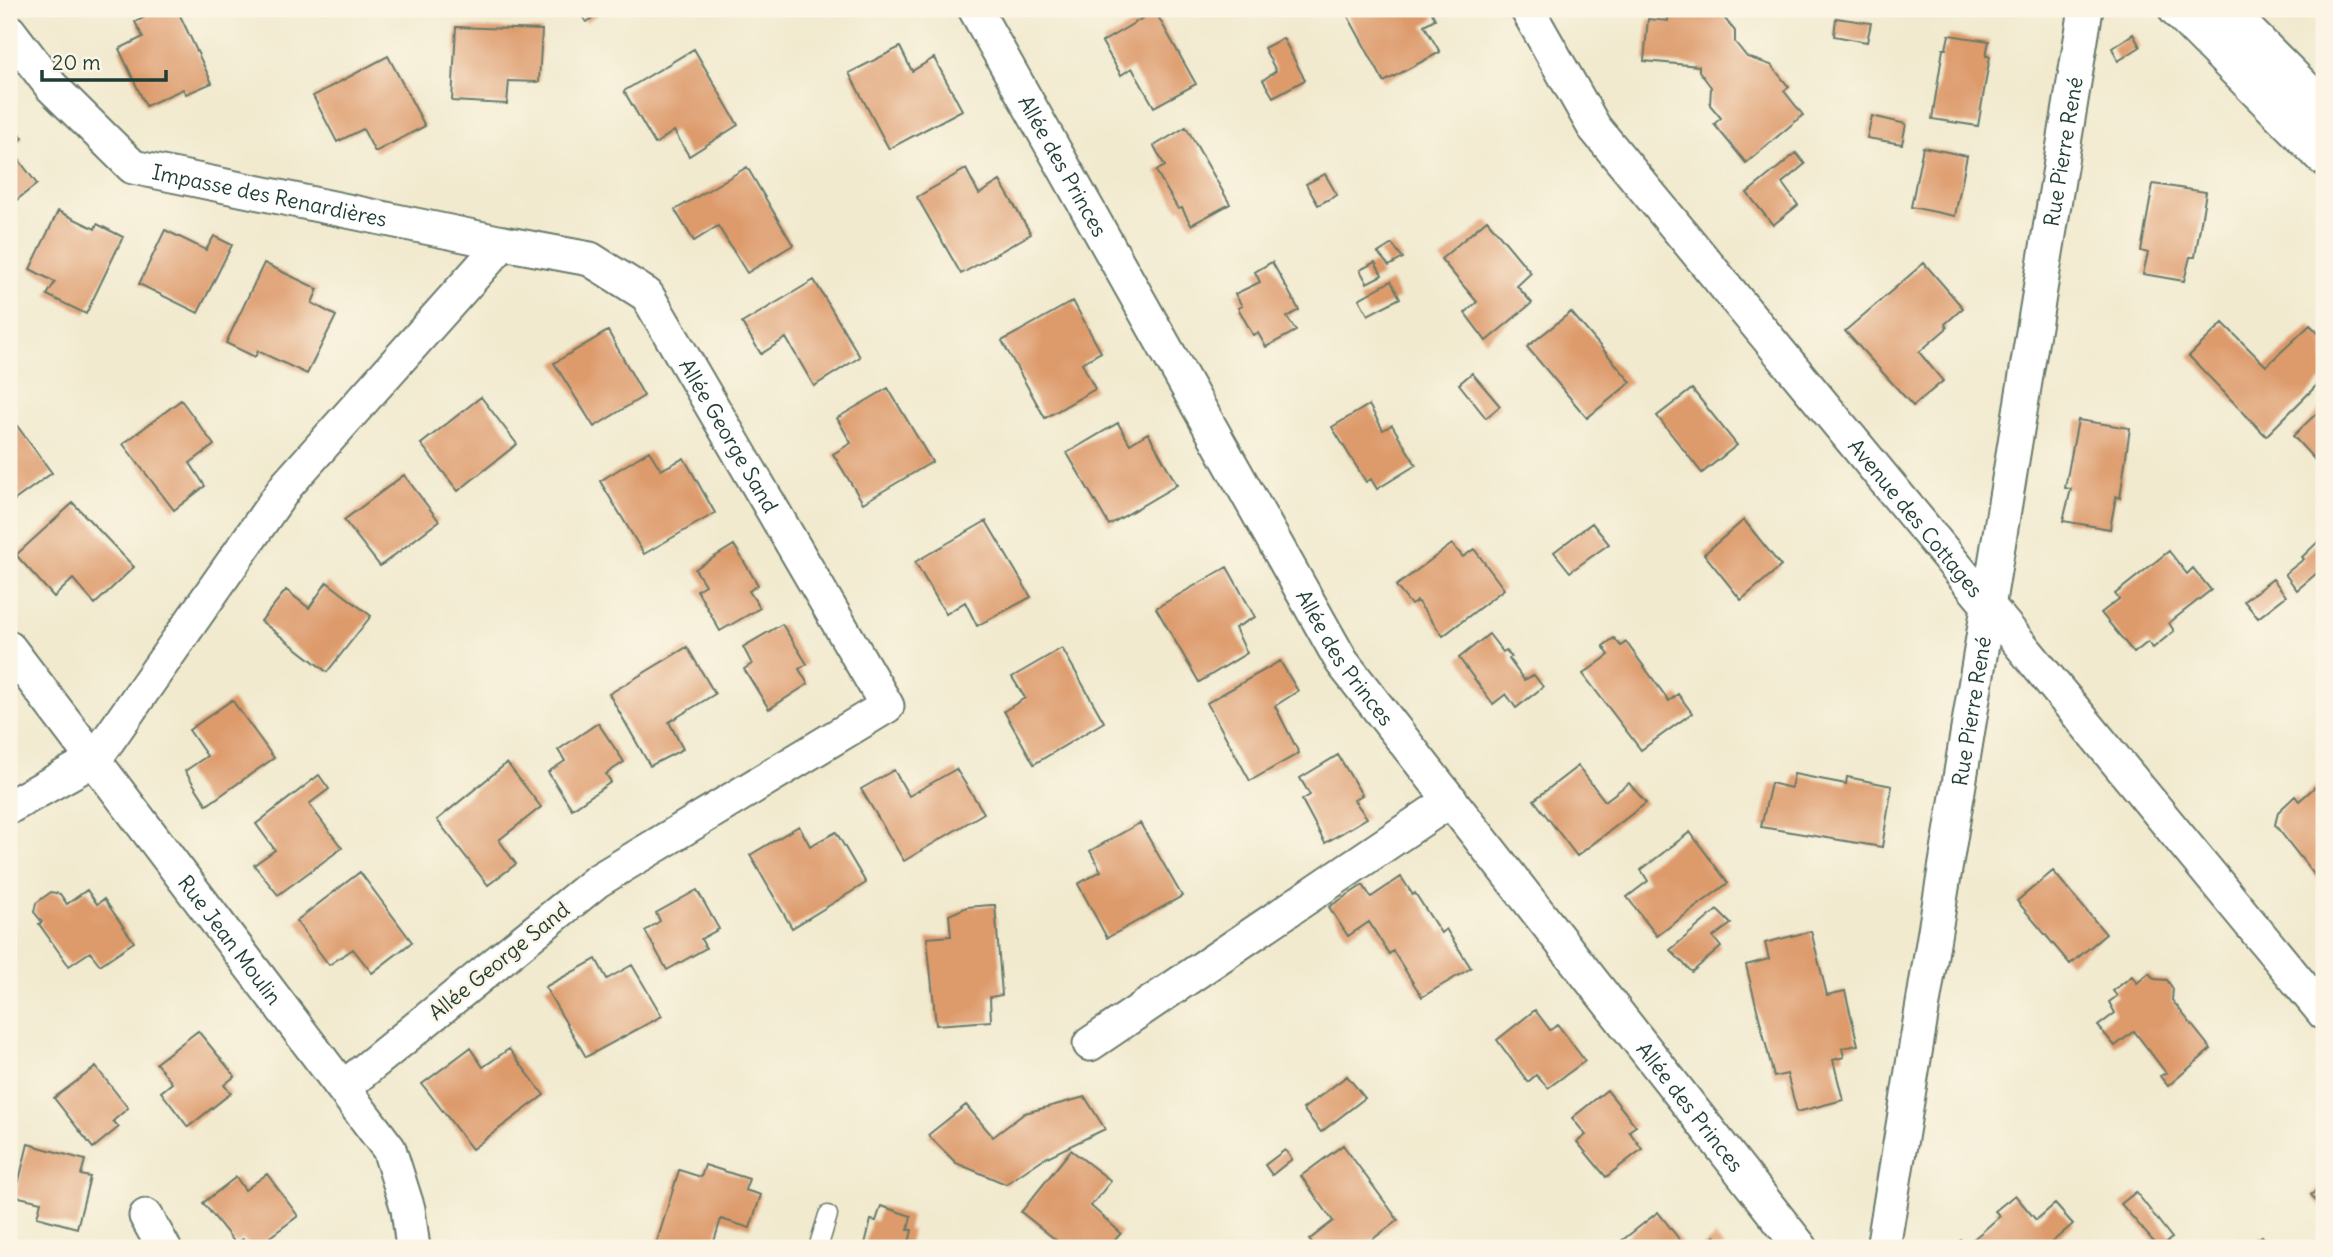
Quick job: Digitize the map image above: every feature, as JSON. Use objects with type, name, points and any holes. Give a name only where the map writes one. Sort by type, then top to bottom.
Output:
[{"type":"main road","points":[[2178,9],[2324,156]]},
{"type":"main road","points":[[2223,9],[2324,110]]},
{"type":"street","name":"Allée des Princes","points":[[975,9],[1342,662],[1801,1248]]},
{"type":"street","name":"Avenue des Cottages","points":[[1527,9],[1594,127],[2324,1013]]},
{"type":"street","name":"Rue Pierre René","points":[[1883,1248],[2086,9]]},
{"type":"street","name":"Impasse des Renardières","points":[[9,32],[51,86],[133,167],[503,243]]},
{"type":"street","points":[[9,807],[95,759],[287,485],[503,243]]},
{"type":"street","name":"Allée George Sand","points":[[344,1087],[597,881],[887,706],[648,295],[590,259],[503,243]]},
{"type":"street","name":"Rue Jean Moulin","points":[[9,648],[389,1149],[408,1209],[413,1248]]},
{"type":"street","points":[[1090,1044],[1451,800]]},
{"type":"street","points":[[146,1216],[164,1248]]},
{"type":"lane","points":[[818,1248],[828,1215]]},
{"type":"building","points":[[162,9],[177,9],[212,83],[186,94],[183,89],[146,106],[119,49],[143,37],[135,22]]},
{"type":"building","points":[[578,9],[607,9],[586,22]]},
{"type":"building","points":[[1344,9],[1430,9],[1435,19],[1424,25],[1440,52],[1384,82]]},
{"type":"building","points":[[1669,9],[1717,9],[1735,31],[1735,42],[1747,57],[1771,65],[1789,87],[1784,91],[1803,115],[1746,163],[1714,124],[1721,118],[1710,105],[1711,87],[1699,71],[1699,66],[1644,61],[1648,19],[1668,21]]},
{"type":"building","points":[[1155,11],[1196,84],[1154,107],[1132,68],[1121,75],[1102,42]]},
{"type":"building","points":[[1836,18],[1871,23],[1867,42],[1834,36]]},
{"type":"building","points":[[456,27],[542,30],[539,82],[509,81],[507,104],[452,101]]},
{"type":"building","points":[[2133,34],[2140,47],[2118,61],[2112,48]]},
{"type":"building","points":[[1949,35],[1989,41],[1986,56],[1990,56],[1978,126],[1932,119],[1943,49],[1946,49]]},
{"type":"building","points":[[1283,38],[1305,80],[1273,97],[1263,80],[1276,71],[1264,48]]},
{"type":"building","points":[[900,47],[912,71],[934,58],[962,110],[889,149],[849,73]]},
{"type":"building","points":[[694,49],[738,125],[689,156],[674,131],[655,144],[624,91]]},
{"type":"building","points":[[388,56],[425,126],[375,152],[363,129],[337,142],[313,96]]},
{"type":"building","points":[[1872,116],[1906,124],[1902,144],[1867,138]]},
{"type":"building","points":[[9,121],[23,138],[10,148],[37,184],[9,206]]},
{"type":"building","points":[[1186,127],[1230,204],[1191,225],[1182,208],[1178,209],[1156,171],[1165,166],[1154,146]]},
{"type":"building","points":[[1923,147],[1967,156],[1955,216],[1911,207]]},
{"type":"building","points":[[1796,153],[1805,164],[1782,183],[1798,205],[1773,225],[1747,193]]},
{"type":"building","points":[[747,167],[793,245],[747,273],[718,226],[694,241],[675,210]]},
{"type":"building","points":[[966,169],[979,194],[1000,181],[1031,234],[961,274],[917,197]]},
{"type":"building","points":[[1325,174],[1337,195],[1318,205],[1306,184]]},
{"type":"building","points":[[2153,184],[2206,192],[2195,257],[2190,257],[2184,281],[2143,274],[2148,253],[2141,251]]},
{"type":"building","points":[[58,211],[95,229],[97,224],[123,237],[86,314],[47,295],[55,282],[30,269]]},
{"type":"building","points":[[1487,220],[1531,273],[1517,286],[1532,303],[1486,341],[1465,313],[1477,302],[1441,259]]},
{"type":"building","points":[[165,230],[206,250],[214,236],[232,245],[198,313],[139,284]]},
{"type":"building","points":[[1392,244],[1403,258],[1389,266],[1378,253]]},
{"type":"building","points":[[1272,262],[1299,310],[1287,317],[1296,331],[1266,347],[1258,333],[1253,335],[1238,308],[1242,306],[1235,294],[1260,282],[1255,272]]},
{"type":"building","points":[[1375,262],[1382,275],[1367,283],[1360,270]]},
{"type":"building","points":[[264,263],[318,289],[312,303],[336,316],[307,374],[258,351],[255,357],[226,343]]},
{"type":"building","points":[[1924,263],[1963,308],[1945,324],[1947,328],[1919,352],[1943,381],[1913,406],[1845,331]]},
{"type":"building","points":[[814,280],[860,357],[814,386],[786,338],[761,354],[742,323]]},
{"type":"building","points":[[1391,281],[1400,298],[1368,315],[1359,299]]},
{"type":"building","points":[[1073,301],[1101,352],[1082,363],[1095,389],[1045,418],[1002,341]]},
{"type":"building","points":[[1571,312],[1631,382],[1587,418],[1527,347]]},
{"type":"building","points":[[2223,323],[2266,366],[2310,325],[2324,339],[2324,378],[2266,436],[2189,356]]},
{"type":"building","points":[[608,331],[644,396],[594,427],[554,363]]},
{"type":"building","points":[[1472,373],[1500,406],[1486,418],[1459,384]]},
{"type":"building","points":[[888,388],[932,462],[863,503],[833,454],[851,443],[837,418]]},
{"type":"building","points":[[1692,389],[1737,445],[1702,473],[1657,416]]},
{"type":"building","points":[[481,397],[517,444],[458,491],[421,444]]},
{"type":"building","points":[[181,400],[214,445],[190,463],[205,486],[174,510],[123,444]]},
{"type":"building","points":[[1369,405],[1383,430],[1392,425],[1416,465],[1377,489],[1371,479],[1366,482],[1332,427]]},
{"type":"building","points":[[2324,406],[2324,470],[2293,436]]},
{"type":"building","points":[[9,415],[52,473],[9,504]]},
{"type":"building","points":[[2078,420],[2130,428],[2120,498],[2116,496],[2110,529],[2063,521],[2071,489],[2065,488]]},
{"type":"building","points":[[1118,423],[1130,444],[1148,433],[1177,485],[1109,525],[1067,453]]},
{"type":"building","points":[[649,451],[661,470],[684,458],[715,513],[644,554],[600,481]]},
{"type":"building","points":[[404,475],[439,521],[380,566],[344,520]]},
{"type":"building","points":[[73,503],[134,567],[95,604],[73,579],[54,597],[16,555]]},
{"type":"building","points":[[1744,520],[1781,566],[1741,600],[1704,554]]},
{"type":"building","points":[[986,521],[1031,597],[977,626],[965,602],[946,614],[915,562]]},
{"type":"building","points":[[1592,523],[1609,544],[1570,572],[1554,552]]},
{"type":"building","points":[[2324,536],[2324,567],[2297,590],[2285,574],[2304,559],[2302,557]]},
{"type":"building","points":[[1452,544],[1463,557],[1474,549],[1504,589],[1443,636],[1417,601],[1411,605],[1396,586]]},
{"type":"building","points":[[734,545],[758,585],[749,591],[760,608],[720,631],[697,590],[705,585],[695,569]]},
{"type":"building","points":[[2169,551],[2187,574],[2193,568],[2211,590],[2169,623],[2174,631],[2153,648],[2148,642],[2134,653],[2101,613],[2119,599],[2115,594]]},
{"type":"building","points":[[1227,567],[1255,617],[1235,628],[1247,653],[1199,682],[1156,608]]},
{"type":"building","points":[[2273,579],[2286,596],[2258,618],[2244,601]]},
{"type":"building","points":[[327,582],[371,616],[327,672],[261,621],[286,590],[309,608]]},
{"type":"building","points":[[782,624],[807,664],[799,669],[808,684],[769,709],[744,669],[752,664],[743,647]]},
{"type":"building","points":[[1489,634],[1503,652],[1506,650],[1524,680],[1534,675],[1543,687],[1516,708],[1506,694],[1493,704],[1459,658]]},
{"type":"building","points":[[1614,638],[1621,646],[1626,642],[1669,701],[1678,694],[1692,713],[1641,750],[1583,674],[1609,655],[1603,646]]},
{"type":"building","points":[[687,647],[715,694],[669,722],[683,749],[650,766],[609,694]]},
{"type":"building","points":[[1062,648],[1104,722],[1034,764],[1004,711],[1025,698],[1012,677]]},
{"type":"building","points":[[1280,661],[1298,691],[1275,706],[1299,753],[1250,781],[1207,703]]},
{"type":"building","points":[[232,700],[274,758],[207,805],[185,771],[207,756],[189,730]]},
{"type":"building","points":[[598,723],[624,762],[606,774],[611,782],[572,809],[548,772],[565,761],[558,750]]},
{"type":"building","points":[[1338,755],[1362,795],[1354,800],[1367,818],[1325,843],[1302,800],[1310,795],[1300,778]]},
{"type":"building","points":[[507,763],[541,807],[499,840],[516,864],[488,885],[437,820]]},
{"type":"building","points":[[1578,766],[1605,801],[1629,783],[1646,803],[1577,856],[1534,800]]},
{"type":"building","points":[[956,769],[984,813],[904,861],[861,789],[894,770],[909,796]]},
{"type":"building","points":[[1794,774],[1846,784],[1847,777],[1892,786],[1882,847],[1761,827],[1771,783],[1791,788]]},
{"type":"building","points":[[319,775],[329,789],[309,804],[342,848],[278,895],[254,865],[275,850],[256,824]]},
{"type":"building","points":[[2324,779],[2324,887],[2275,825],[2278,812],[2295,796],[2299,801]]},
{"type":"building","points":[[1140,823],[1182,896],[1107,938],[1078,884],[1101,871],[1090,851]]},
{"type":"building","points":[[799,826],[810,846],[836,832],[866,883],[792,928],[750,855]]},
{"type":"building","points":[[1690,832],[1728,883],[1657,936],[1627,897],[1648,881],[1641,870]]},
{"type":"building","points":[[2053,871],[2106,934],[2070,964],[2017,901]]},
{"type":"building","points":[[360,872],[412,942],[372,973],[353,949],[329,965],[296,921]]},
{"type":"building","points":[[1401,877],[1441,933],[1446,929],[1471,968],[1422,997],[1393,951],[1389,954],[1369,922],[1348,936],[1329,907],[1363,885],[1371,897]]},
{"type":"building","points":[[87,890],[97,904],[104,899],[134,942],[100,965],[90,952],[69,966],[39,924],[42,922],[34,912],[36,903],[51,892],[60,894],[67,904]]},
{"type":"building","points":[[697,890],[719,929],[701,939],[706,948],[667,970],[645,931],[660,921],[656,913]]},
{"type":"building","points":[[995,905],[1002,995],[990,997],[991,1021],[936,1025],[927,938],[951,936],[949,915],[967,907]]},
{"type":"building","points":[[1717,910],[1731,924],[1713,937],[1721,947],[1692,972],[1670,950]]},
{"type":"building","points":[[1811,931],[1827,995],[1845,991],[1858,1045],[1842,1048],[1844,1057],[1833,1060],[1843,1100],[1797,1112],[1787,1074],[1774,1077],[1746,965],[1769,959],[1765,943]]},
{"type":"building","points":[[596,959],[607,979],[632,965],[662,1016],[586,1057],[545,987]]},
{"type":"building","points":[[2149,973],[2154,979],[2167,980],[2173,989],[2172,1000],[2211,1049],[2168,1086],[2160,1076],[2166,1073],[2134,1031],[2115,1046],[2098,1026],[2115,1013],[2109,1002],[2117,996],[2113,991],[2132,976],[2137,983]]},
{"type":"building","points":[[1535,1010],[1550,1030],[1558,1025],[1585,1061],[1548,1088],[1536,1075],[1528,1082],[1497,1040]]},
{"type":"building","points":[[198,1031],[235,1076],[224,1085],[231,1093],[188,1127],[161,1092],[172,1083],[156,1063]]},
{"type":"building","points":[[470,1048],[483,1067],[509,1049],[544,1095],[472,1149],[422,1084]]},
{"type":"building","points":[[96,1067],[128,1108],[113,1121],[119,1127],[93,1148],[54,1098]]},
{"type":"building","points":[[1347,1076],[1365,1098],[1321,1132],[1303,1109]]},
{"type":"building","points":[[1607,1090],[1636,1126],[1629,1131],[1642,1149],[1606,1177],[1577,1142],[1586,1135],[1572,1118]]},
{"type":"building","points":[[1085,1097],[1105,1129],[1043,1159],[1006,1184],[956,1163],[928,1135],[966,1105],[993,1137],[1025,1113]]},
{"type":"building","points":[[28,1144],[85,1160],[81,1175],[90,1177],[77,1228],[37,1217],[41,1202],[15,1196]]},
{"type":"building","points":[[1343,1145],[1398,1220],[1361,1248],[1316,1248],[1309,1240],[1333,1221],[1301,1176]]},
{"type":"building","points":[[1071,1150],[1111,1181],[1091,1206],[1121,1233],[1108,1248],[1066,1248],[1021,1212]]},
{"type":"building","points":[[1285,1150],[1292,1159],[1272,1175],[1265,1165]]},
{"type":"building","points":[[705,1165],[749,1179],[745,1190],[761,1195],[750,1228],[721,1219],[712,1248],[655,1248],[679,1170],[701,1177]]},
{"type":"building","points":[[267,1174],[298,1216],[255,1248],[251,1248],[243,1239],[236,1244],[203,1203],[236,1177],[245,1190]]},
{"type":"building","points":[[2324,1184],[2324,1211],[2311,1195]]},
{"type":"building","points":[[2136,1192],[2172,1238],[2159,1248],[2121,1204]]},
{"type":"building","points":[[2015,1195],[2036,1220],[2055,1204],[2073,1224],[2045,1248],[1951,1248],[1961,1240],[1966,1245],[1982,1232],[2000,1216],[1995,1211]]},
{"type":"building","points":[[881,1206],[911,1216],[908,1230],[912,1230],[908,1248],[864,1248],[871,1220],[876,1221]]},
{"type":"building","points":[[1658,1212],[1686,1248],[1615,1246]]},
{"type":"building","points":[[1715,1236],[1725,1248],[1700,1248]]},
{"type":"building","points":[[2262,1236],[2272,1248],[2247,1248]]}]
